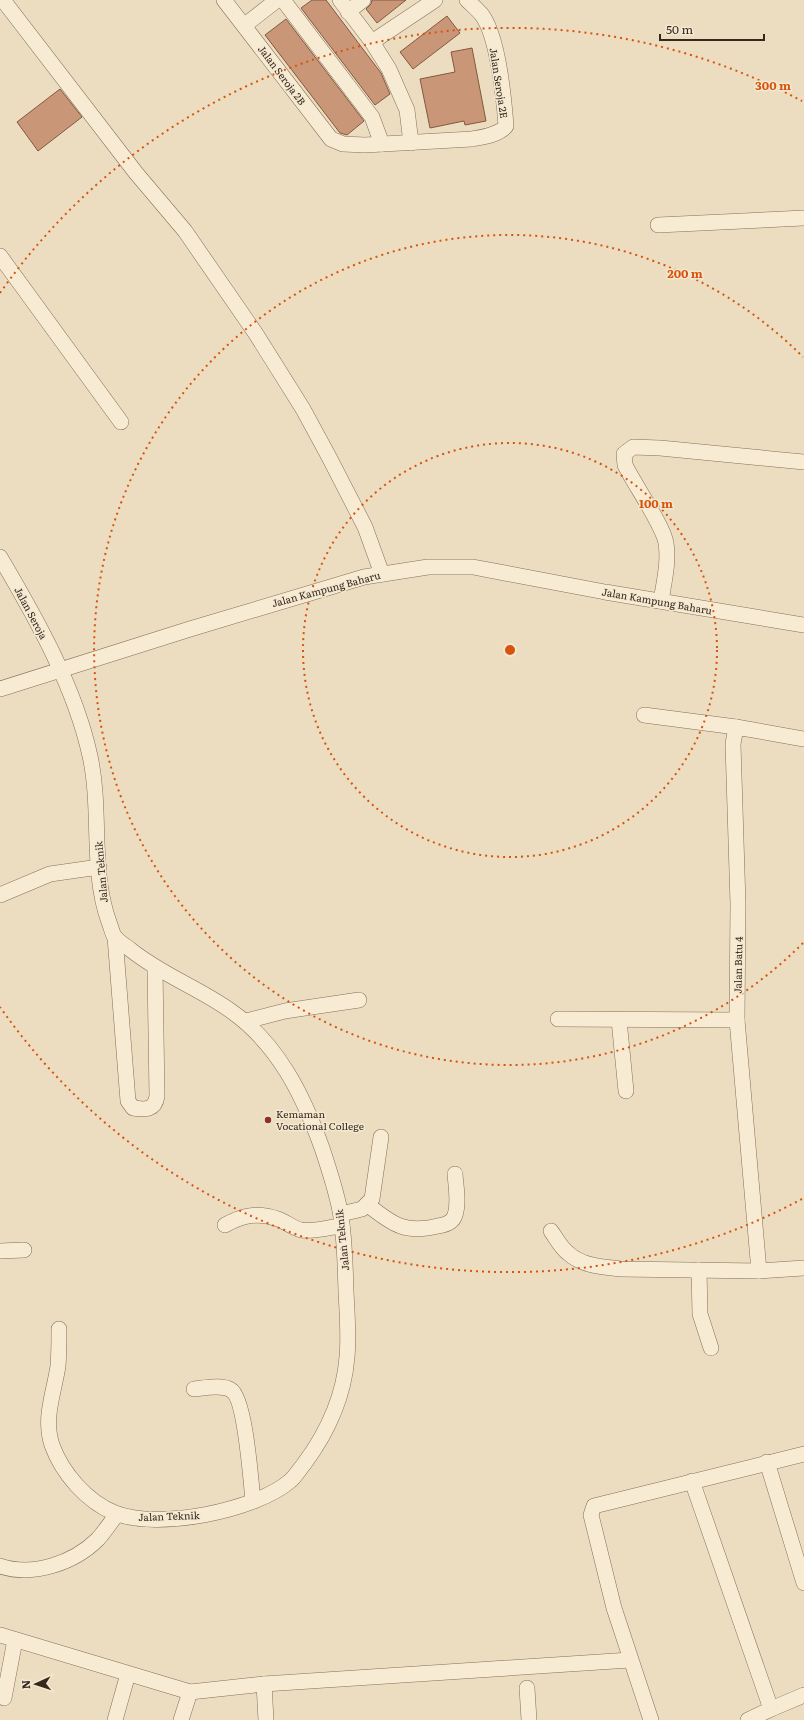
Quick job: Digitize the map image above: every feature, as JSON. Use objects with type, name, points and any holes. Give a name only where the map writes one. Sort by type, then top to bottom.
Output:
[{"type":"street","points":[[3,0],[136,173],[185,231],[256,334],[303,409],[329,457],[364,527],[382,574]]},
{"type":"street","name":"Jalan Seroja 2B","points":[[224,0],[245,25],[331,139],[343,144],[382,144]]},
{"type":"street","points":[[245,25],[278,0]]},
{"type":"street","points":[[283,0],[372,117],[382,144],[411,142],[407,110],[389,68],[372,42],[344,6],[363,0]]},
{"type":"street","points":[[372,42],[436,0]]},
{"type":"street","name":"Jalan Seroja 2E","points":[[411,142],[472,139],[502,130],[506,126],[500,75],[491,34],[482,16],[467,0]]},
{"type":"street","points":[[658,225],[804,218]]},
{"type":"street","points":[[0,256],[120,422]]},
{"type":"street","points":[[661,601],[666,568],[667,551],[665,536],[624,465],[624,454],[633,447],[660,448],[804,462]]},
{"type":"street","name":"Jalan Seroja","points":[[0,557],[34,616],[60,671]]},
{"type":"street","name":"Jalan Kampung Baharu","points":[[0,689],[364,576],[428,567],[473,567],[576,587],[804,625]]},
{"type":"street","name":"Jalan Teknik","points":[[58,1329],[58,1363],[49,1404],[51,1441],[62,1465],[76,1483],[100,1505],[117,1514],[155,1518],[186,1517],[214,1513],[268,1495],[291,1480],[312,1453],[328,1425],[340,1396],[347,1359],[348,1323],[341,1220],[328,1167],[313,1124],[292,1077],[280,1058],[246,1021],[204,993],[155,968],[115,937],[103,906],[99,867],[97,810],[90,756],[77,712],[60,671]]},
{"type":"street","points":[[644,716],[736,728],[804,739]]},
{"type":"street","name":"Jalan Batu 4","points":[[736,728],[733,744],[732,772],[738,904],[737,1020],[759,1271]]},
{"type":"street","points":[[0,896],[50,874],[99,867]]},
{"type":"street","points":[[115,937],[128,1101],[133,1108],[141,1109],[153,1107],[156,1104],[155,968]]},
{"type":"street","points":[[246,1021],[293,1010],[358,1000]]},
{"type":"street","points":[[558,1019],[737,1020]]},
{"type":"street","points":[[619,1020],[626,1091]]},
{"type":"street","points":[[225,1225],[245,1216],[258,1214],[279,1220],[300,1230],[310,1230],[341,1220],[368,1205],[372,1199],[381,1137]]},
{"type":"street","points":[[368,1205],[388,1221],[403,1228],[424,1230],[446,1224],[455,1216],[455,1174]]},
{"type":"street","points":[[551,1231],[567,1253],[581,1262],[598,1267],[759,1271],[804,1268]]},
{"type":"street","points":[[0,1251],[24,1250]]},
{"type":"street","points":[[699,1270],[700,1314],[711,1348]]},
{"type":"street","points":[[194,1388],[226,1388],[236,1394],[242,1410],[253,1501]]},
{"type":"street","points":[[651,1720],[614,1608],[597,1543],[591,1512],[596,1504],[645,1494],[767,1462],[804,1454]]},
{"type":"street","points":[[767,1462],[804,1583]]},
{"type":"street","points":[[692,1481],[771,1709]]},
{"type":"street","points":[[0,1566],[19,1570],[35,1569],[52,1566],[69,1559],[98,1539],[117,1514]]},
{"type":"street","points":[[0,1635],[190,1692],[264,1684],[630,1660]]},
{"type":"street","points":[[4,1698],[15,1640]]},
{"type":"street","points":[[115,1720],[128,1674]]},
{"type":"street","points":[[264,1684],[266,1720]]},
{"type":"street","points":[[527,1688],[529,1720]]},
{"type":"street","points":[[181,1720],[190,1692]]},
{"type":"street","points":[[748,1720],[804,1695]]},
{"type":"building","points":[[312,0],[326,0],[381,73],[390,94],[375,105],[301,8]]},
{"type":"building","points":[[372,0],[406,0],[377,23],[366,9],[371,4]]},
{"type":"building","points":[[447,16],[460,33],[413,69],[400,52]]},
{"type":"building","points":[[286,19],[364,121],[347,135],[340,133],[265,35]]},
{"type":"building","points":[[472,48],[486,121],[465,125],[464,121],[430,128],[420,79],[455,72],[451,52]]},
{"type":"building","points":[[60,89],[82,117],[38,151],[17,122]]},
{"type":"place","name":"Kemaman Vocational College","points":[[268,1120]]}]
